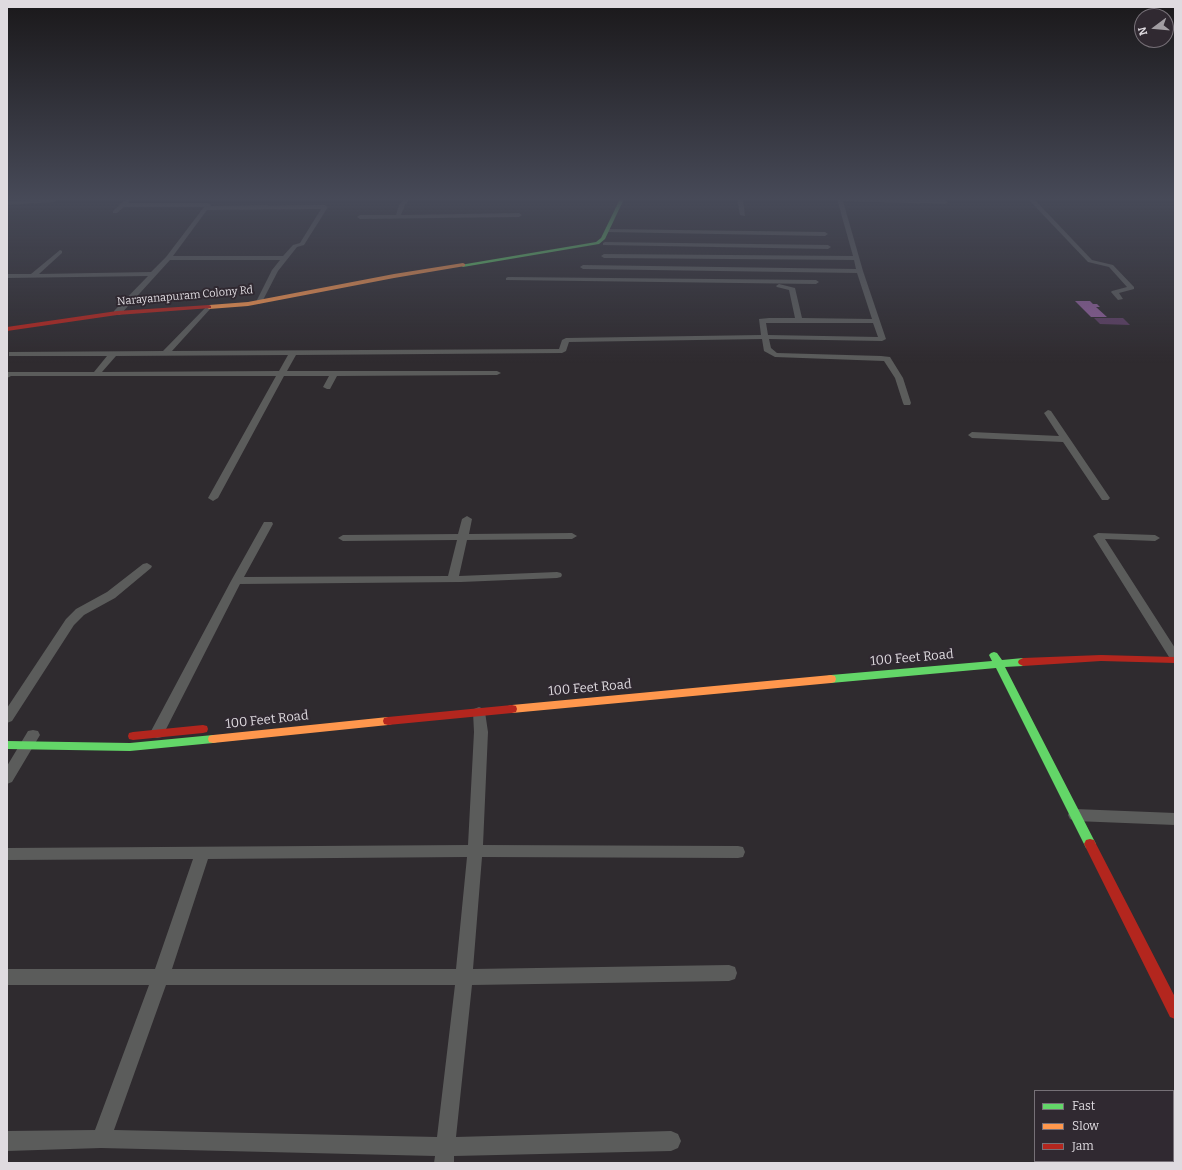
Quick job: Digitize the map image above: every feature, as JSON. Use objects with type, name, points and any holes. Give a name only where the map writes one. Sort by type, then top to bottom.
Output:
[{"type":"street","points":[[33,275],[58,254]]},
{"type":"street","points":[[117,313],[171,254]]},
{"type":"street","points":[[259,302],[275,270],[289,254]]},
{"type":"street","name":"Narayanapuram Colony Rd","points":[[7,329],[117,313],[259,302],[387,278],[537,254]]},
{"type":"street","points":[[750,254],[756,281]]},
{"type":"street","points":[[12,354],[562,351],[566,340],[764,337],[882,339],[855,254]]},
{"type":"street","points":[[1083,254],[1090,261],[1111,266],[1132,288],[1114,292],[1120,299]]},
{"type":"street","points":[[603,287],[604,256],[856,258]]},
{"type":"street","points":[[168,258],[286,258]]},
{"type":"street","points":[[201,267],[205,258]]},
{"type":"street","points":[[583,267],[860,271]]},
{"type":"street","points":[[8,277],[33,275],[154,274]]},
{"type":"street","points":[[508,279],[816,282]]},
{"type":"street","points":[[772,281],[776,286],[792,288],[799,320]]},
{"type":"street","points":[[166,353],[209,307]]},
{"type":"street","points":[[877,321],[762,321],[767,349],[775,354],[887,359],[899,378],[907,403]]},
{"type":"street","points":[[96,374],[114,353]]},
{"type":"street","points":[[213,498],[293,353]]},
{"type":"street","points":[[327,387],[334,373]]},
{"type":"street","points":[[7,376],[9,374],[497,373]]},
{"type":"street","points":[[1048,413],[1105,498]]},
{"type":"street","points":[[972,435],[1066,439]]},
{"type":"street","points":[[453,579],[467,519]]},
{"type":"street","points":[[158,733],[236,581],[268,524]]},
{"type":"street","points":[[343,538],[572,536]]},
{"type":"street","points":[[1155,538],[1098,536],[1174,656]]},
{"type":"street","points":[[7,718],[70,622],[80,612],[111,596],[147,566]]},
{"type":"street","points":[[236,581],[453,579],[557,575]]},
{"type":"street","name":"100 Feet Road","points":[[7,745],[30,737],[130,747],[993,658],[1174,656]]},
{"type":"street","points":[[993,658],[1175,1012]]},
{"type":"street","name":"100 Feet Road","points":[[549,696],[907,663]]},
{"type":"street","points":[[445,1155],[464,977],[475,851],[482,732],[479,712]]},
{"type":"street","name":"100 Feet Road","points":[[126,736],[212,728]]},
{"type":"street","points":[[7,778],[30,737]]},
{"type":"street","points":[[1075,815],[1175,819]]},
{"type":"street","points":[[7,854],[202,854],[475,851],[738,852]]},
{"type":"street","points":[[101,1139],[161,976],[202,854]]},
{"type":"street","points":[[7,977],[464,977],[729,973]]},
{"type":"street","points":[[7,1141],[101,1139],[445,1155],[671,1141]]},
{"type":"shaded area","points":[[1075,301],[1090,301],[1093,304],[1097,304],[1100,307],[1096,307],[1107,317],[1091,317]]},
{"type":"shaded area","points":[[1094,318],[1123,318],[1130,325],[1100,324]]},
{"type":"traffic: fast","points":[[463,265],[532,254]]},
{"type":"traffic: fast","points":[[994,655],[1090,844]]},
{"type":"traffic: fast","points":[[831,679],[1023,662]]},
{"type":"traffic: fast","points":[[7,745],[130,747],[213,739]]},
{"type":"traffic: slow","points":[[209,307],[248,304],[394,276],[463,265]]},
{"type":"traffic: slow","points":[[512,709],[831,679]]},
{"type":"traffic: slow","points":[[213,739],[388,721]]},
{"type":"traffic: jam","points":[[7,329],[117,313],[209,307]]},
{"type":"traffic: jam","points":[[1023,662],[1101,658],[1175,660]]},
{"type":"traffic: jam","points":[[388,721],[512,709]]},
{"type":"traffic: jam","points":[[133,736],[203,729]]},
{"type":"traffic: jam","points":[[1090,844],[1175,1012]]}]
